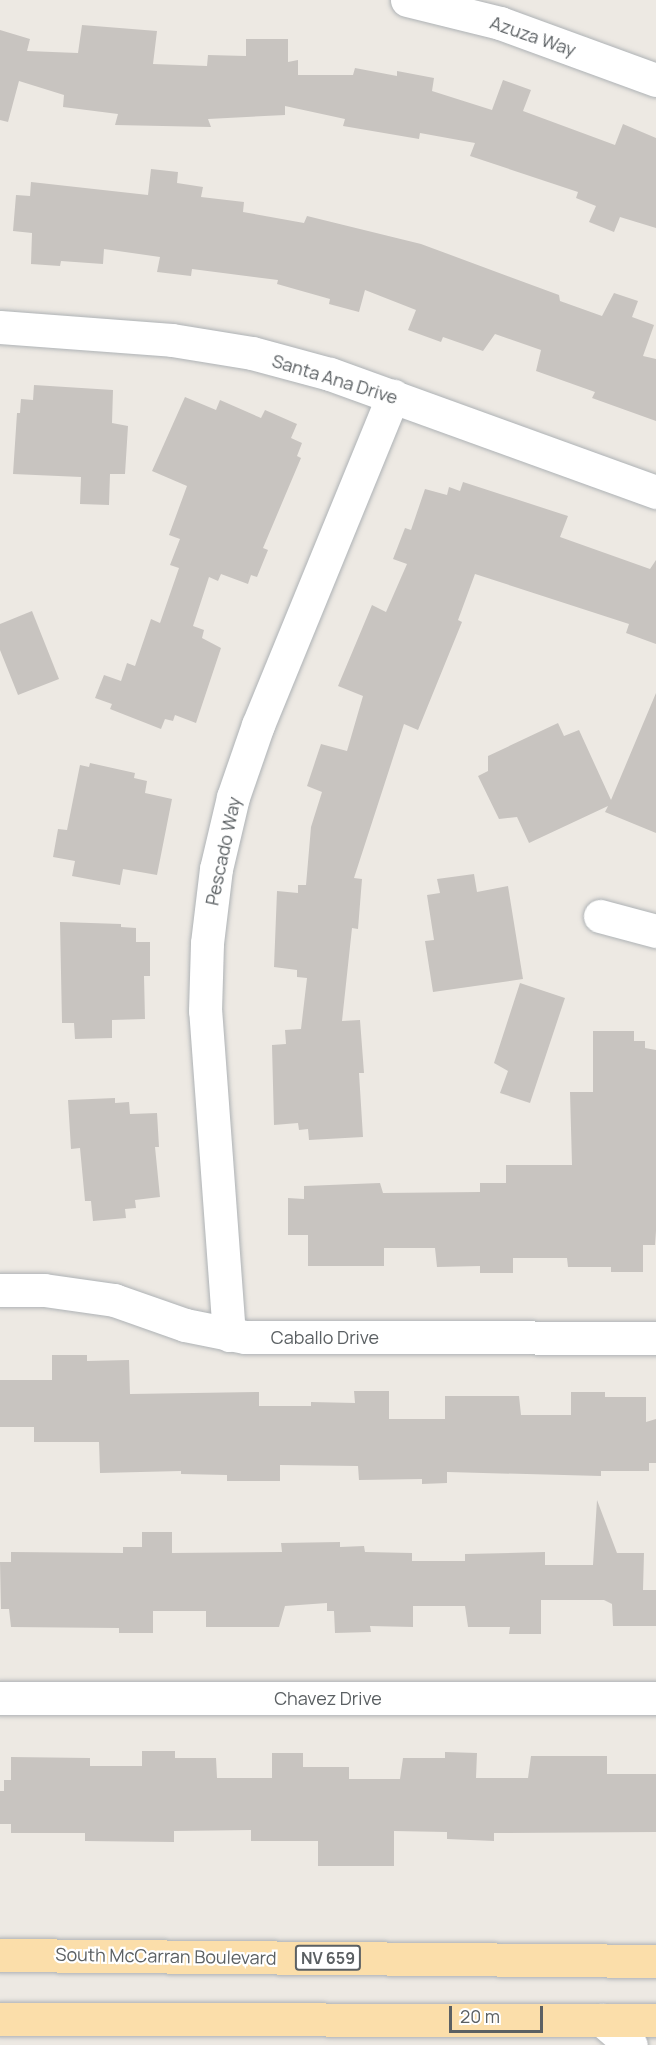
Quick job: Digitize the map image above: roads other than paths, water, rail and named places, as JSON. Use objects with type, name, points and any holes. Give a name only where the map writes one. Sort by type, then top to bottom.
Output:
[{"type":"main road","name":"South McCarran Boulevard","points":[[0,1955],[656,1961]]},
{"type":"main road","points":[[0,2019],[656,2020]]},
{"type":"street","name":"Azuza Way","points":[[407,0],[500,23],[656,80]]},
{"type":"street","name":"Santa Ana Drive","points":[[0,327],[172,340],[252,353],[330,374],[656,492]]},
{"type":"street","name":"Pescado Way","points":[[229,1335],[205,1011],[207,943],[216,869],[233,797],[258,725],[393,396]]},
{"type":"street","points":[[600,916],[656,931]]},
{"type":"street","name":"Caballo Drive","points":[[0,1290],[45,1290],[114,1300],[185,1325],[229,1335],[656,1338]]},
{"type":"street","name":"Chavez Drive","points":[[0,1698],[656,1698]]},
{"type":"street","points":[[602,2020],[631,2045]]}]
